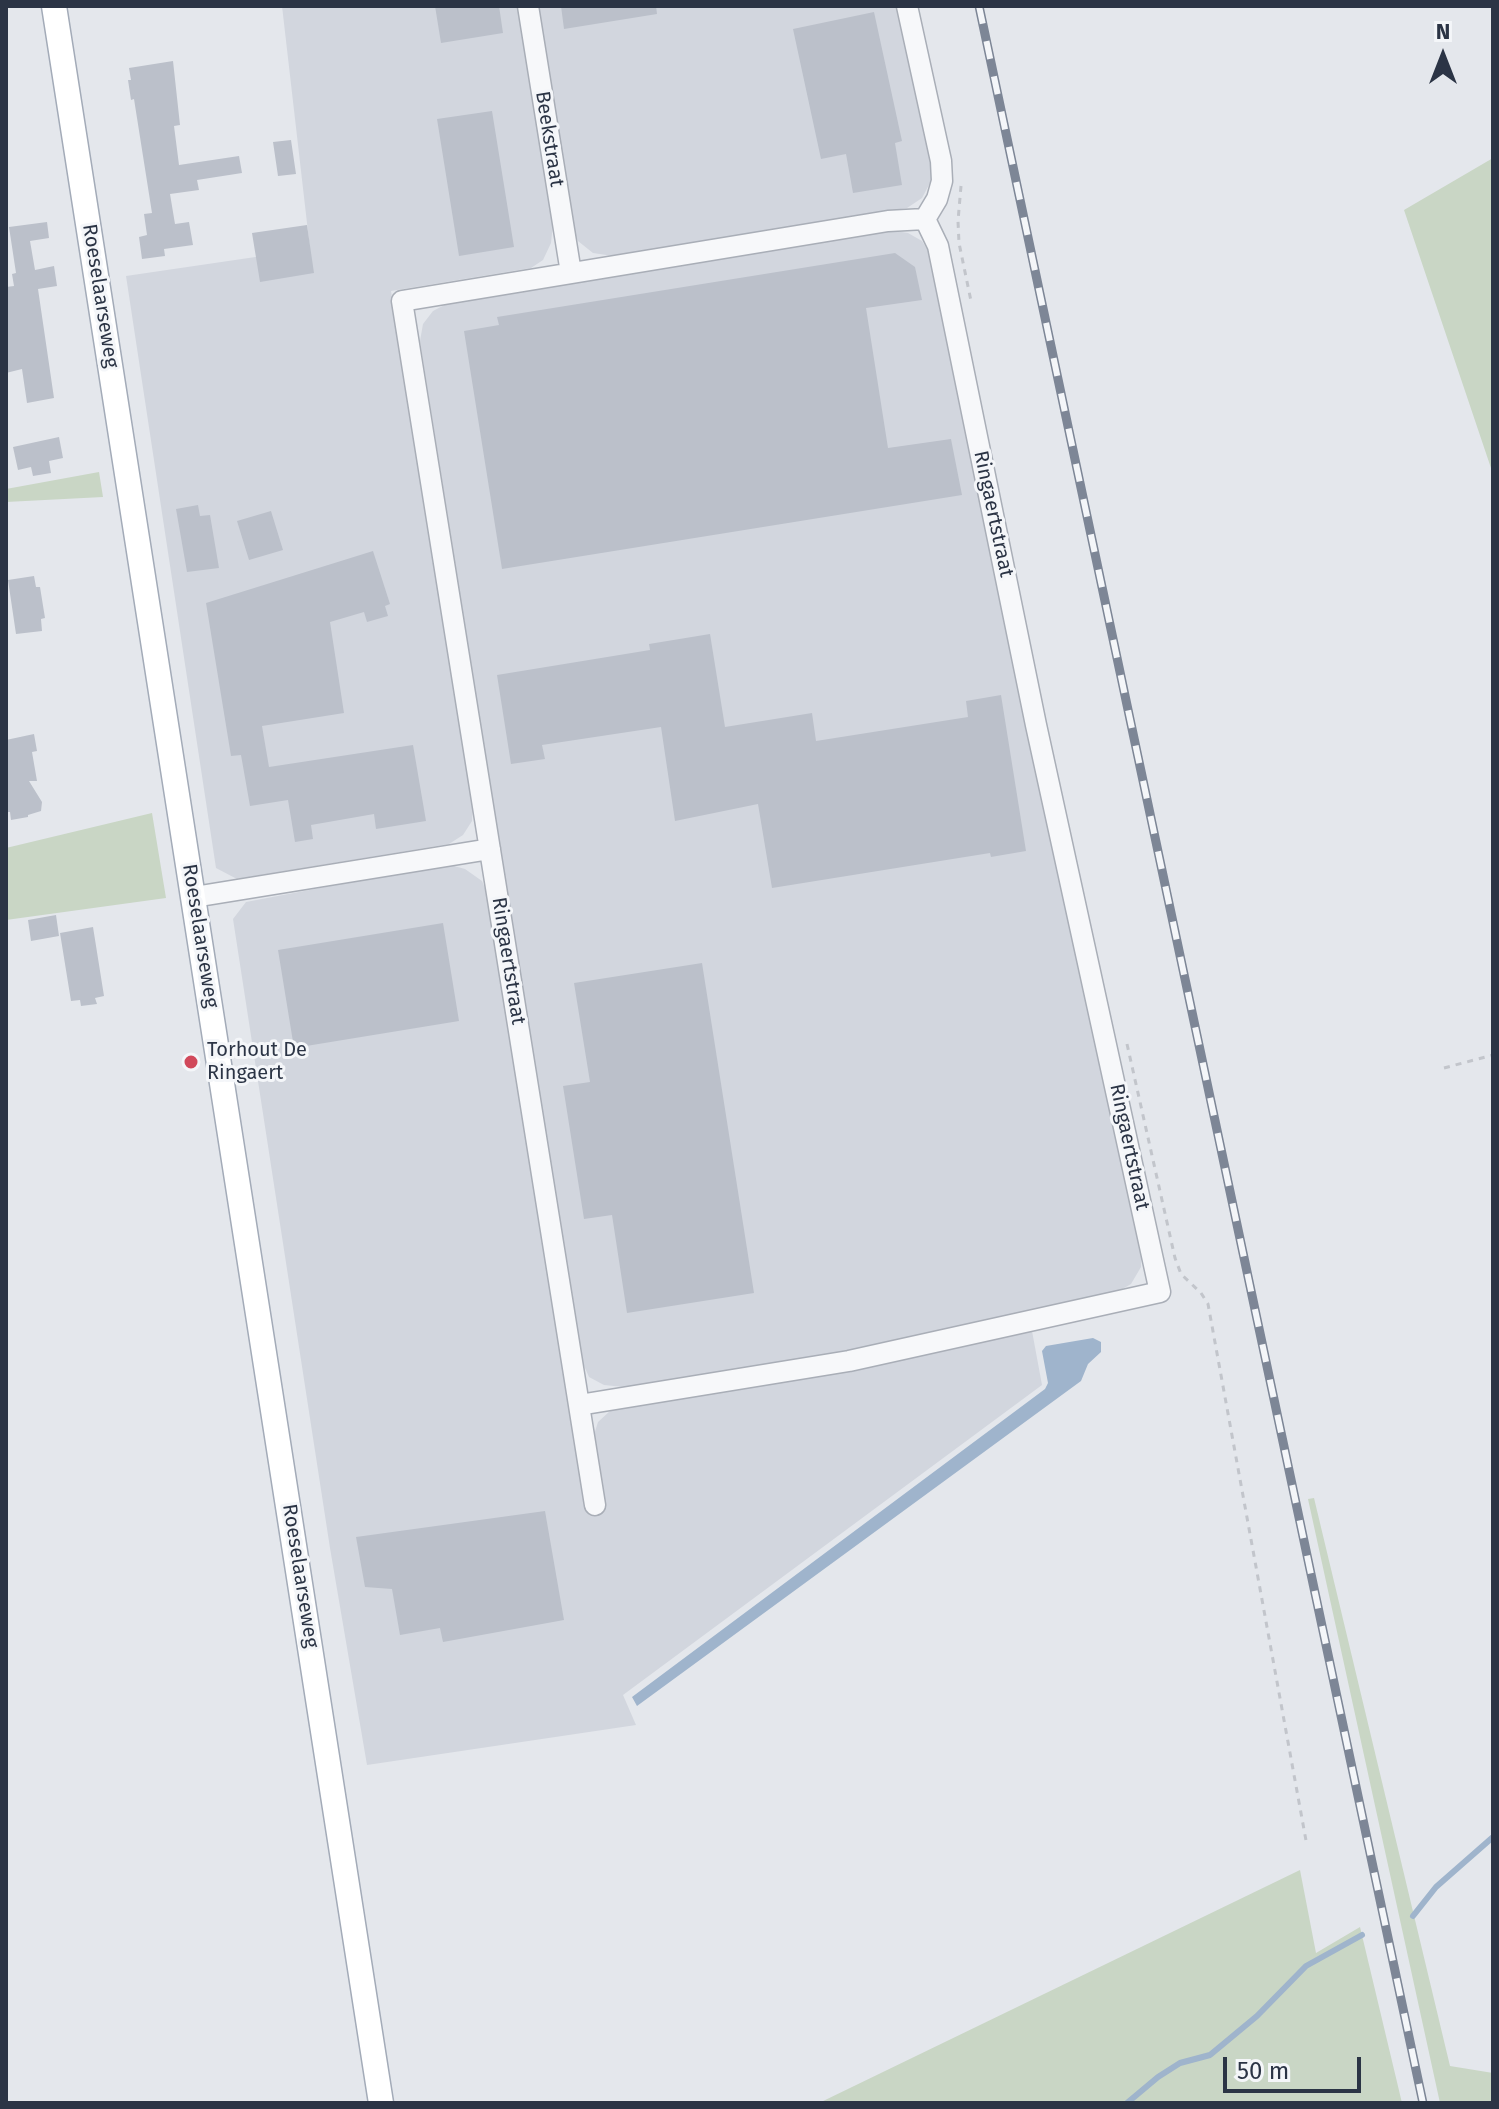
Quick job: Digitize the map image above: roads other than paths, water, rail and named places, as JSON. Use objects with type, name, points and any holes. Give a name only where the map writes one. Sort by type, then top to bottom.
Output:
[{"type":"main road","name":"Roeselaarseweg","points":[[54,6],[381,2103]]},
{"type":"street","name":"Beekstraat","points":[[528,6],[571,273]]},
{"type":"street","points":[[907,6],[941,161],[942,181],[937,199],[925,219]]},
{"type":"street","name":"Ringaertstraat","points":[[579,1405],[849,1361],[1160,1292],[1036,725],[938,246],[925,219],[888,221],[402,301],[595,1505]]},
{"type":"street","points":[[194,897],[490,849]]},
{"type":"water","points":[[1093,1338],[1101,1342],[1101,1352],[1088,1364],[1081,1381],[637,1706],[632,1697],[1045,1389],[1048,1383],[1042,1351],[1046,1346]]},
{"type":"waterway","points":[[1413,1916],[1436,1887],[1493,1837]]},
{"type":"waterway","points":[[1127,2103],[1180,2063],[1210,2055],[1257,2016],[1306,1966],[1362,1935]]},
{"type":"railway","points":[[979,6],[1423,2103]]},
{"type":"place","name":"Torhout De Ringaert","points":[[191,1062]]}]
